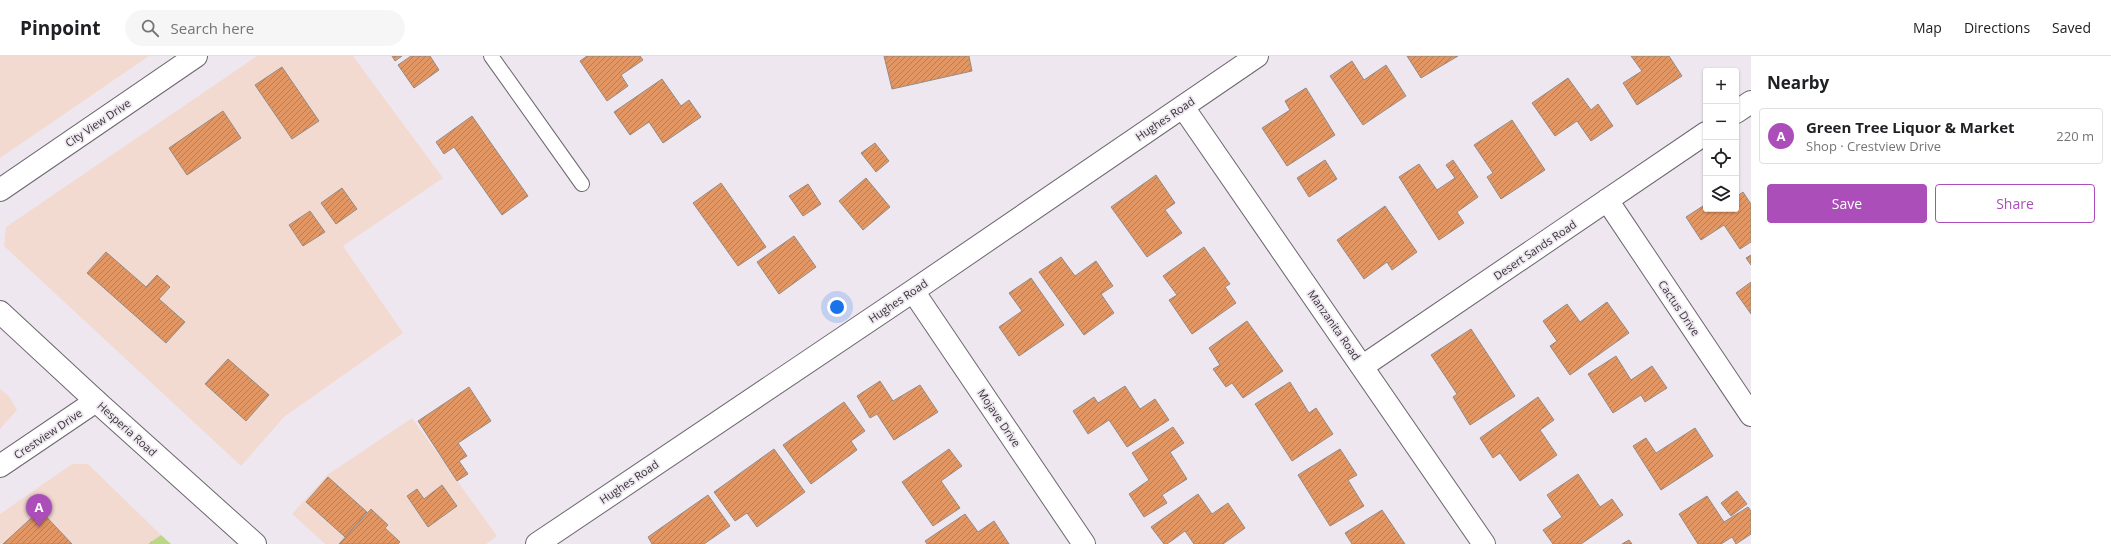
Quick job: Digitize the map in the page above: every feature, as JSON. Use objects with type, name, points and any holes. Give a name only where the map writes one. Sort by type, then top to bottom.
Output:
[{"type":"street","name":"City View Drive","points":[[0,190],[196,56]]},
{"type":"street","name":"Hughes Road","points":[[537,544],[913,291],[1257,56]]},
{"type":"street","points":[[1739,110],[1751,102]]},
{"type":"street","name":"Manzanita Road","points":[[1183,107],[1363,366],[1484,544]]},
{"type":"street","name":"Desert Sands Road","points":[[1363,366],[1703,135]]},
{"type":"street","name":"Cactus Drive","points":[[1607,200],[1751,415]]},
{"type":"street","name":"Mojave Drive","points":[[913,291],[1084,544]]},
{"type":"street","name":"Hesperia Road","points":[[0,312],[96,401],[255,544]]},
{"type":"street","name":"Crestview Drive","points":[[0,466],[96,401]]},
{"type":"lane","points":[[491,56],[582,184]]},
{"type":"shaded area","points":[[0,56],[149,56],[0,158]]},
{"type":"shaded area","points":[[257,56],[353,56],[443,178],[343,246],[403,333],[284,417],[241,466],[4,246],[6,227]]},
{"type":"shaded area","points":[[0,389],[9,396],[17,410],[0,429]]},
{"type":"shaded area","points":[[412,418],[497,536],[486,544],[325,544],[292,514],[327,475]]},
{"type":"shaded area","points":[[72,464],[88,464],[161,535],[148,544],[0,544],[0,514]]},
{"type":"green space","points":[[161,535],[171,544],[148,544]]},
{"type":"building","points":[[392,56],[402,56],[395,61]]},
{"type":"building","points":[[411,56],[430,56],[439,70],[414,88],[398,65]]},
{"type":"building","points":[[587,56],[640,56],[643,60],[621,75],[628,86],[607,101],[580,61]]},
{"type":"building","points":[[884,56],[969,56],[972,71],[892,89]]},
{"type":"building","points":[[1407,56],[1458,56],[1421,78]]},
{"type":"building","points":[[1631,56],[1669,56],[1682,76],[1637,105],[1623,83],[1642,71]]},
{"type":"building","points":[[1352,61],[1364,80],[1386,65],[1406,96],[1363,125],[1330,76]]},
{"type":"building","points":[[282,67],[319,121],[292,139],[255,85]]},
{"type":"building","points":[[1568,78],[1591,110],[1598,104],[1613,126],[1591,141],[1577,121],[1555,136],[1532,103]]},
{"type":"building","points":[[662,79],[681,106],[689,100],[701,117],[663,143],[649,122],[630,135],[614,112]]},
{"type":"building","points":[[1306,88],[1335,135],[1287,166],[1262,128],[1290,110],[1285,101]]},
{"type":"building","points":[[223,111],[241,138],[187,175],[169,148]]},
{"type":"building","points":[[472,116],[528,196],[502,215],[454,147],[444,154],[436,142]]},
{"type":"building","points":[[1512,120],[1545,170],[1501,199],[1487,177],[1493,173],[1474,145]]},
{"type":"building","points":[[875,143],[889,161],[876,172],[861,153]]},
{"type":"building","points":[[1325,160],[1337,179],[1309,197],[1297,178]]},
{"type":"building","points":[[1453,160],[1478,197],[1457,212],[1464,223],[1439,240],[1399,177],[1419,164],[1437,190],[1455,178],[1446,165]]},
{"type":"building","points":[[1156,175],[1175,203],[1165,210],[1182,233],[1147,257],[1111,207]]},
{"type":"building","points":[[866,178],[890,207],[863,230],[839,201]]},
{"type":"building","points":[[721,183],[766,247],[738,266],[693,203]]},
{"type":"building","points":[[808,184],[821,204],[803,216],[789,196]]},
{"type":"building","points":[[342,188],[357,209],[336,224],[321,203]]},
{"type":"building","points":[[1743,192],[1751,204],[1751,242],[1740,249],[1724,225],[1701,240],[1686,217],[1703,206],[1703,212],[1739,212],[1739,195]]},
{"type":"building","points":[[1385,206],[1417,252],[1392,270],[1387,262],[1364,279],[1337,240]]},
{"type":"building","points":[[310,211],[325,232],[303,246],[289,225]]},
{"type":"building","points":[[794,236],[816,267],[779,294],[757,262]]},
{"type":"building","points":[[1204,247],[1230,284],[1225,287],[1236,303],[1192,334],[1169,300],[1177,295],[1163,276]]},
{"type":"building","points":[[106,252],[146,287],[157,275],[170,287],[159,299],[185,322],[166,343],[87,273]]},
{"type":"building","points":[[1751,255],[1751,265],[1746,258]]},
{"type":"building","points":[[1061,257],[1075,276],[1096,261],[1113,286],[1101,294],[1114,313],[1084,335],[1039,272]]},
{"type":"building","points":[[1031,278],[1064,325],[1019,356],[999,327],[1022,311],[1009,293]]},
{"type":"building","points":[[1751,282],[1751,314],[1736,293]]},
{"type":"building","points":[[1607,302],[1629,333],[1570,375],[1550,346],[1557,341],[1543,321],[1567,304],[1580,322]]},
{"type":"building","points":[[1247,321],[1283,371],[1243,398],[1232,383],[1226,387],[1213,369],[1220,365],[1209,348]]},
{"type":"building","points":[[1471,329],[1515,396],[1470,425],[1453,397],[1457,394],[1431,355]]},
{"type":"building","points":[[1616,356],[1631,380],[1652,366],[1667,388],[1645,402],[1641,395],[1613,413],[1588,374]]},
{"type":"building","points":[[228,359],[269,395],[246,421],[205,384]]},
{"type":"building","points":[[880,381],[893,401],[920,385],[938,412],[894,440],[877,414],[870,418],[857,396]]},
{"type":"building","points":[[1290,382],[1309,413],[1316,408],[1333,434],[1292,461],[1255,404]]},
{"type":"building","points":[[1125,386],[1140,409],[1155,399],[1169,420],[1127,447],[1109,420],[1088,434],[1073,411],[1094,397],[1098,403]]},
{"type":"building","points":[[469,387],[491,421],[458,443],[467,456],[459,461],[468,474],[457,481],[418,421]]},
{"type":"building","points":[[1538,397],[1554,420],[1540,430],[1557,455],[1520,481],[1500,453],[1493,458],[1480,438]]},
{"type":"building","points":[[844,402],[865,431],[851,441],[857,450],[811,484],[783,445]]},
{"type":"building","points":[[1173,427],[1184,443],[1170,452],[1187,479],[1162,495],[1167,503],[1144,517],[1129,494],[1149,480],[1132,453]]},
{"type":"building","points":[[1695,428],[1713,456],[1661,490],[1633,446],[1646,438],[1656,453]]},
{"type":"building","points":[[774,449],[805,492],[757,527],[747,513],[735,521],[714,492]]},
{"type":"building","points":[[949,449],[962,466],[941,481],[960,508],[933,526],[902,482]]},
{"type":"building","points":[[1340,449],[1357,475],[1348,480],[1364,506],[1330,526],[1298,475]]},
{"type":"building","points":[[1578,474],[1600,507],[1612,499],[1623,515],[1581,544],[1553,544],[1543,530],[1562,517],[1547,495]]},
{"type":"building","points":[[328,477],[367,512],[345,537],[306,502]]},
{"type":"building","points":[[442,485],[457,506],[428,527],[407,496],[417,489],[424,499]]},
{"type":"building","points":[[1737,491],[1747,504],[1731,516],[1721,503]]},
{"type":"building","points":[[1198,494],[1212,514],[1228,503],[1245,528],[1223,544],[1194,544],[1185,531],[1167,544],[1164,544],[1151,527]]},
{"type":"building","points":[[708,495],[730,526],[704,544],[652,544],[648,537]]},
{"type":"building","points":[[1707,496],[1724,522],[1748,507],[1751,511],[1751,534],[1736,544],[1732,537],[1721,544],[1698,544],[1679,514]]},
{"type":"building","points":[[371,509],[388,525],[385,528],[400,542],[398,544],[339,544]]},
{"type":"building","points":[[40,510],[72,544],[3,544]]},
{"type":"building","points":[[1382,510],[1405,544],[1352,544],[1345,533]]},
{"type":"building","points":[[965,514],[978,532],[994,521],[1009,544],[927,544],[925,541]]},
{"type":"building","points":[[1629,540],[1632,544],[1622,544]]},
{"type":"place","name":"Green Tree Liquor & Market","points":[[39,527]]}]
